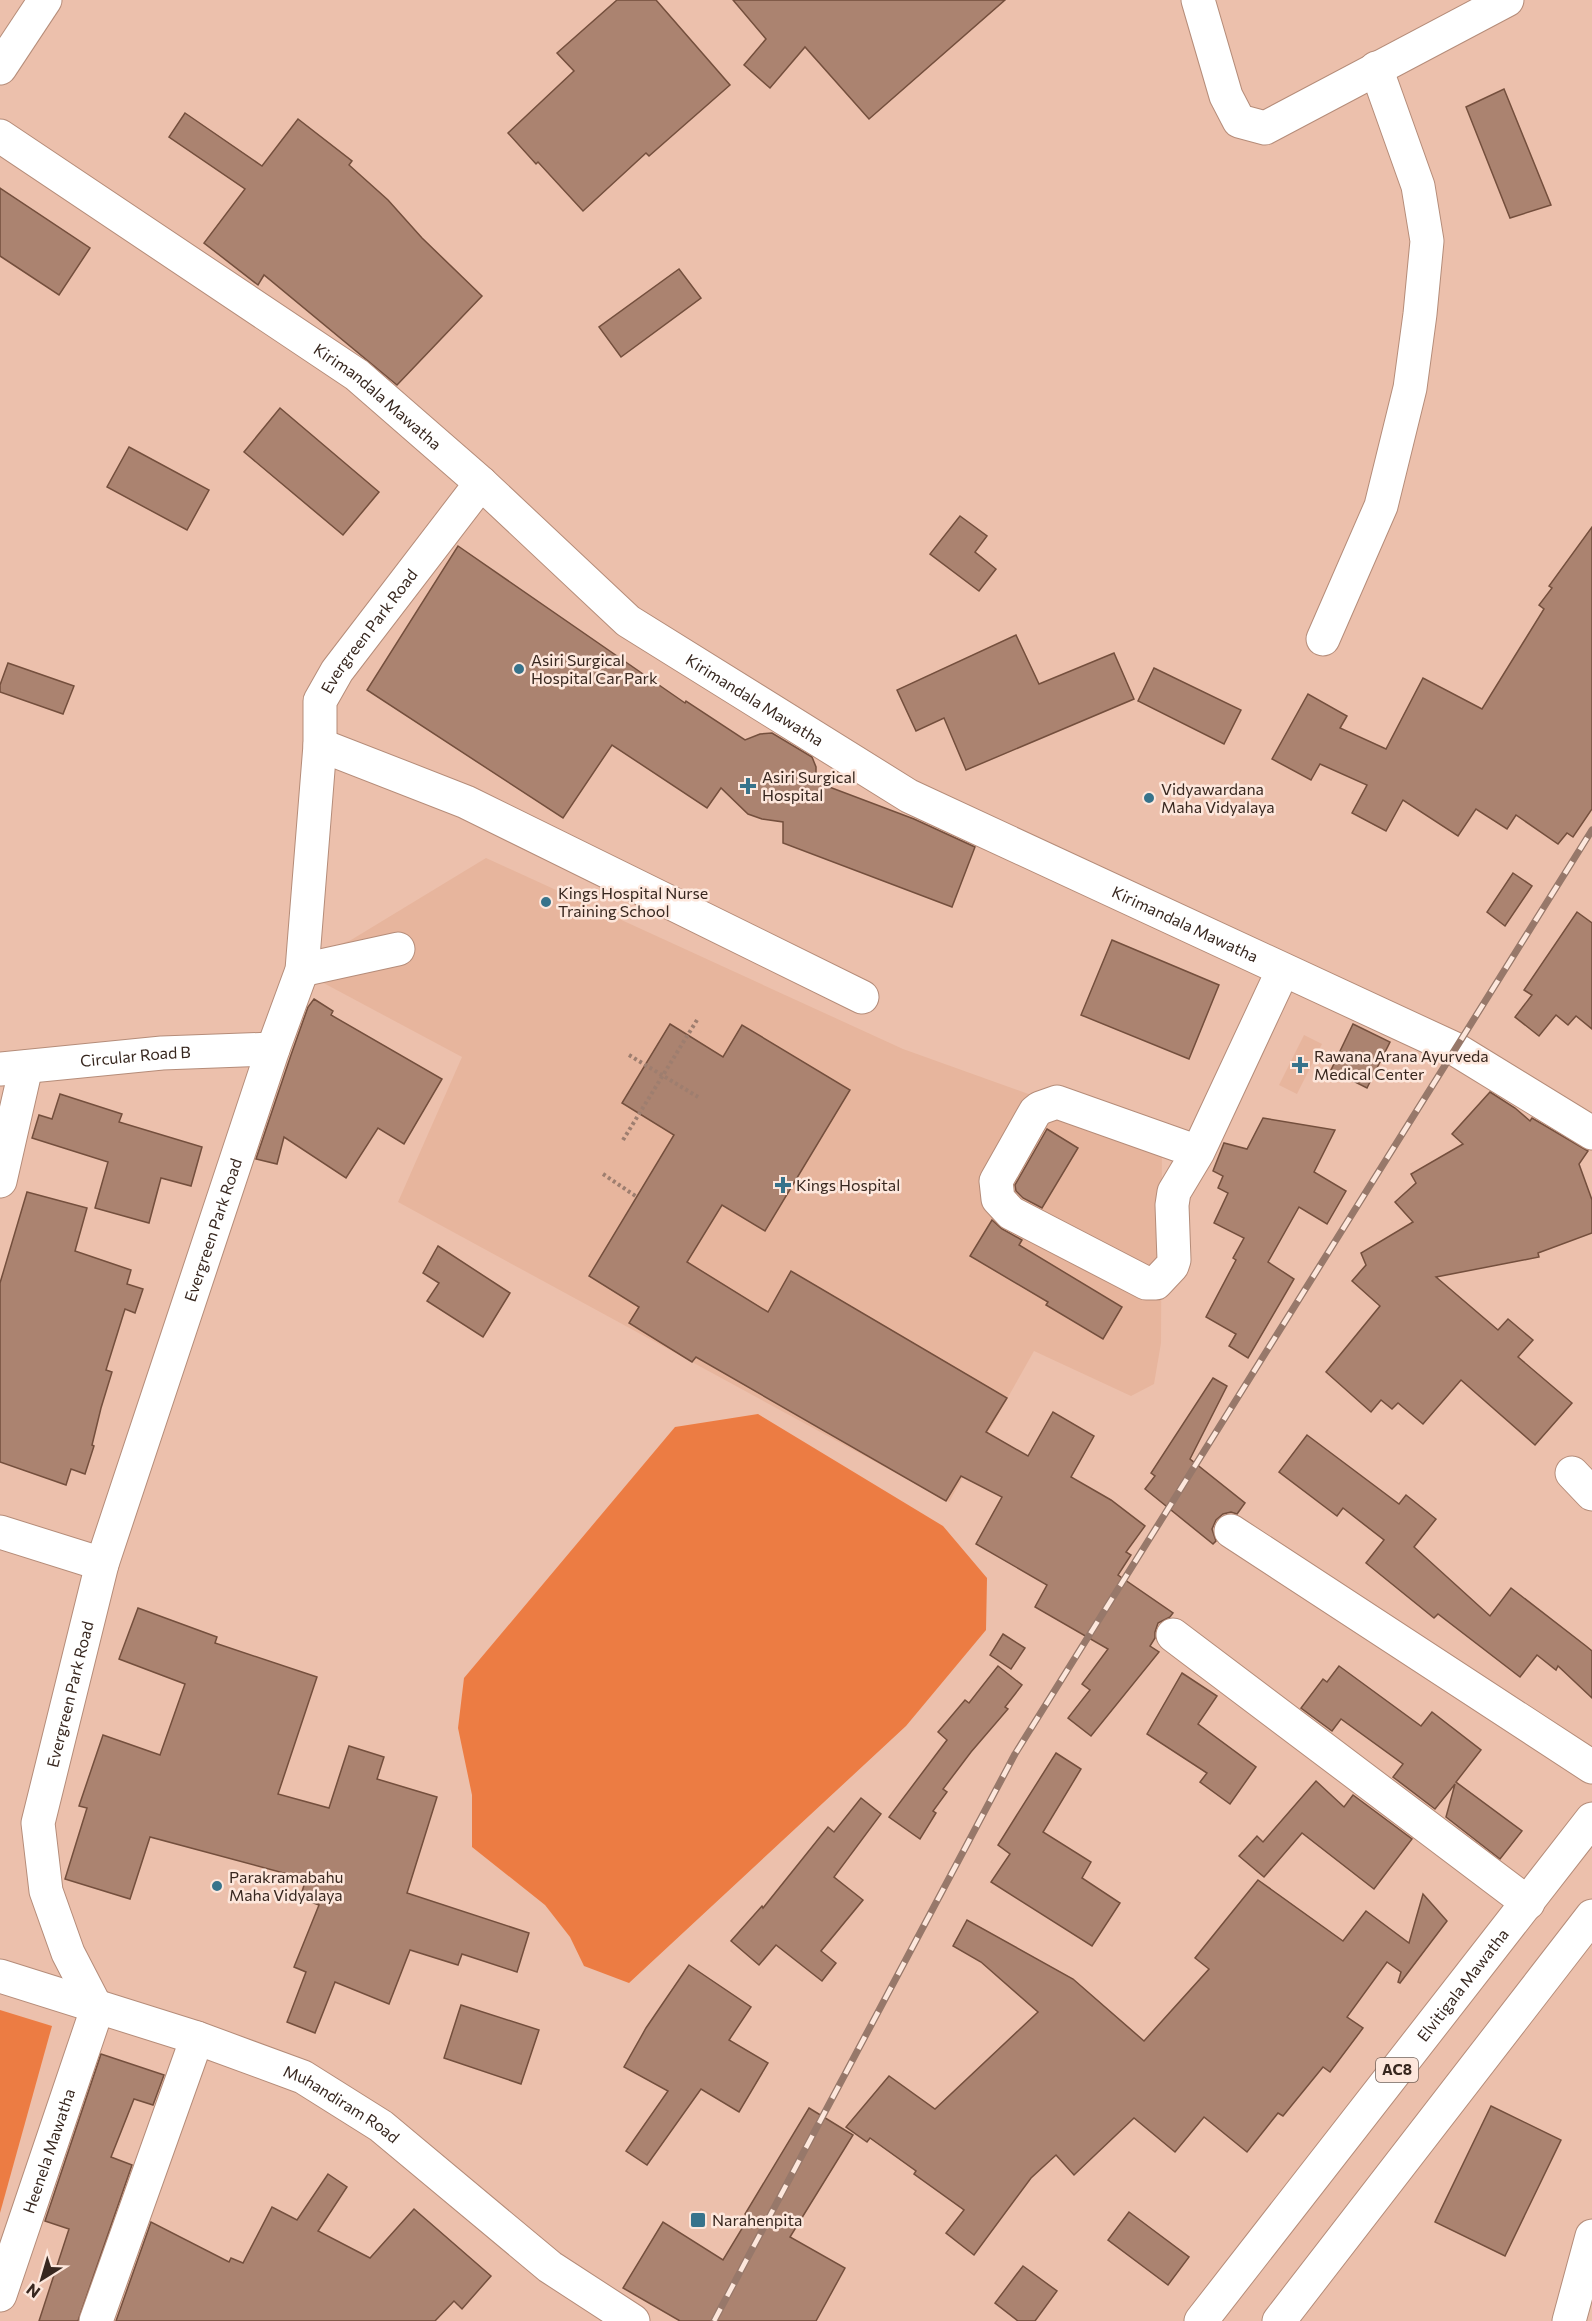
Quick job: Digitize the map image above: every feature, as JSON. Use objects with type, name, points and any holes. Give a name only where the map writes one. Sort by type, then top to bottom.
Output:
[{"type":"main road","points":[[0,68],[45,0]]},
{"type":"main road","points":[[1198,0],[1226,96],[1239,121],[1265,128],[1507,0]]},
{"type":"main road","points":[[1323,639],[1381,506],[1410,388],[1427,241],[1418,186],[1376,68]]},
{"type":"main road","name":"Kirimandala Mawatha","points":[[0,136],[357,375],[481,483],[627,621],[909,796],[1455,1049],[1592,1133]]},
{"type":"main road","name":"Evergreen Park Road","points":[[97,2008],[68,1953],[46,1891],[38,1823],[102,1564],[273,1049],[302,970],[320,745],[320,701],[337,670],[481,483]]},
{"type":"main road","points":[[320,745],[466,802],[862,997]]},
{"type":"main road","points":[[302,970],[398,949]]},
{"type":"main road","points":[[1198,1152],[1057,1102],[1035,1112],[996,1181],[998,1199],[1011,1213],[1146,1283],[1156,1283],[1172,1266],[1174,1260],[1172,1205],[1174,1191],[1198,1152],[1283,970]]},
{"type":"main road","name":"Circular Road B","points":[[13,1068],[162,1053],[273,1049]]},
{"type":"main road","points":[[0,1180],[13,1068]]},
{"type":"main road","points":[[0,1532],[102,1564]]},
{"type":"main road","points":[[1230,1532],[1592,1767]]},
{"type":"main road","points":[[1173,1635],[1528,1903]]},
{"type":"main road","name":"Elvitigala Mawatha","points":[[1201,2321],[1592,1819]]},
{"type":"main road","points":[[1279,2321],[1592,1916]]},
{"type":"main road","name":"Muhandiram Road","points":[[0,1977],[197,2038],[303,2077],[381,2126],[550,2267],[633,2321]]},
{"type":"main road","name":"Heenela Mawatha","points":[[0,2295],[97,2008]]},
{"type":"main road","points":[[96,2321],[197,2038]]},
{"type":"main road","points":[[1569,2321],[1592,2236]]},
{"type":"path","points":[[623,1140],[697,1020]]},
{"type":"path","points":[[629,1055],[698,1097]]},
{"type":"path","points":[[603,1174],[637,1197]]},
{"type":"shaded area","name":"Kings Hospital","points":[[486,858],[903,1049],[1162,1142],[1161,1343],[1154,1384],[1131,1396],[1034,1351],[949,1502],[398,1202],[462,1057],[316,979],[320,952],[351,940]]},
{"type":"shaded area","name":"Rawana Arana Ayurveda Medical Center","points":[[1304,1035],[1322,1044],[1297,1094],[1279,1085]]},
{"type":"shaded area","points":[[758,1414],[943,1526],[987,1578],[986,1630],[906,1726],[629,1983],[584,1966],[570,1937],[545,1905],[472,1847],[472,1795],[458,1728],[464,1678],[675,1427]]},
{"type":"shaded area","points":[[0,2010],[52,2026],[0,2213]]},
{"type":"building","points":[[617,0],[656,0],[730,85],[649,156],[646,153],[583,211],[508,133],[574,71],[557,53]]},
{"type":"building","points":[[733,0],[1005,0],[869,119],[805,47],[770,88],[744,65],[766,39]]},
{"type":"building","points":[[1504,89],[1551,205],[1510,218],[1466,107]]},
{"type":"building","points":[[185,113],[262,166],[298,119],[352,161],[349,165],[388,200],[422,238],[482,296],[397,385],[264,275],[258,285],[204,243],[245,189],[169,137]]},
{"type":"building","points":[[0,188],[90,248],[59,295],[0,256]]},
{"type":"building","points":[[679,269],[701,298],[621,357],[599,327]]},
{"type":"building","points":[[280,408],[379,492],[343,535],[244,452]]},
{"type":"building","points":[[129,447],[209,490],[187,530],[107,487]]},
{"type":"building","points":[[960,516],[987,536],[975,552],[996,569],[979,591],[930,554]]},
{"type":"building","points":[[1592,527],[1592,809],[1573,837],[1567,833],[1558,844],[1516,815],[1507,829],[1476,809],[1458,836],[1403,800],[1386,831],[1352,813],[1367,785],[1320,764],[1311,780],[1272,759],[1308,694],[1347,716],[1340,728],[1386,749],[1423,678],[1482,709],[1544,609],[1539,605],[1552,588],[1549,586]]},
{"type":"building","points":[[458,546],[685,703],[686,701],[745,740],[760,734],[772,733],[812,757],[816,767],[816,782],[914,819],[975,847],[952,907],[783,843],[783,822],[748,814],[721,788],[707,808],[612,745],[563,818],[367,690]]},
{"type":"building","points":[[1016,635],[1039,684],[1114,653],[1134,699],[966,770],[944,718],[916,731],[897,690]]},
{"type":"building","points":[[8,663],[74,686],[63,714],[0,692],[0,685]]},
{"type":"building","points":[[1154,668],[1241,710],[1224,744],[1138,701]]},
{"type":"building","points":[[1513,873],[1532,886],[1505,926],[1487,912]]},
{"type":"building","points":[[1577,912],[1592,923],[1592,1029],[1576,1016],[1568,1025],[1556,1015],[1539,1036],[1515,1017],[1532,995],[1524,990]]},
{"type":"building","points":[[1112,940],[1219,985],[1189,1059],[1081,1015]]},
{"type":"building","points":[[314,999],[333,1011],[331,1015],[442,1079],[404,1144],[378,1128],[346,1178],[284,1137],[277,1164],[256,1159],[308,1007]]},
{"type":"building","points":[[670,1024],[723,1057],[742,1025],[850,1090],[765,1231],[722,1205],[687,1262],[768,1312],[791,1271],[1007,1398],[986,1432],[1028,1456],[1053,1412],[1094,1436],[1071,1477],[1111,1500],[1145,1526],[1126,1552],[1131,1555],[1118,1575],[1173,1613],[1158,1623],[1155,1638],[1150,1646],[1159,1652],[1091,1736],[1068,1718],[1090,1690],[1082,1684],[1108,1649],[1035,1607],[1047,1585],[976,1544],[1002,1497],[961,1476],[946,1501],[696,1357],[692,1362],[629,1323],[639,1307],[589,1276],[674,1135],[622,1103]]},
{"type":"building","points":[[1353,1024],[1390,1042],[1367,1088],[1331,1070]]},
{"type":"building","points":[[1490,1092],[1530,1121],[1532,1118],[1588,1151],[1579,1164],[1592,1200],[1592,1233],[1538,1253],[1539,1257],[1436,1277],[1498,1330],[1508,1319],[1533,1340],[1518,1357],[1572,1403],[1535,1445],[1461,1380],[1423,1424],[1398,1403],[1392,1409],[1381,1400],[1371,1412],[1326,1372],[1380,1306],[1352,1281],[1366,1265],[1361,1253],[1413,1222],[1395,1202],[1416,1183],[1411,1174],[1463,1144],[1452,1134]]},
{"type":"building","points":[[60,1094],[122,1114],[119,1122],[202,1147],[191,1186],[161,1178],[149,1223],[95,1208],[108,1162],[32,1138],[39,1115],[52,1119]]},
{"type":"building","points":[[1263,1118],[1335,1130],[1314,1172],[1346,1191],[1327,1224],[1299,1207],[1268,1262],[1294,1279],[1248,1358],[1229,1346],[1236,1334],[1206,1317],[1236,1260],[1233,1258],[1244,1238],[1214,1223],[1228,1193],[1218,1188],[1223,1176],[1213,1171],[1224,1143],[1247,1149]]},
{"type":"building","points":[[1047,1129],[1078,1148],[1042,1208],[1023,1198],[1016,1191],[1015,1185]]},
{"type":"building","points":[[27,1192],[87,1208],[75,1251],[131,1270],[127,1284],[143,1289],[135,1313],[125,1309],[106,1370],[112,1372],[85,1474],[71,1469],[66,1485],[0,1462],[0,1283]]},
{"type":"building","points":[[992,1220],[1002,1229],[1022,1240],[1019,1245],[1122,1307],[1103,1339],[1046,1305],[1048,1302],[970,1256]]},
{"type":"building","points":[[438,1246],[510,1293],[483,1337],[427,1301],[439,1283],[423,1273]]},
{"type":"building","points":[[1213,1378],[1227,1386],[1190,1459],[1245,1503],[1237,1514],[1231,1512],[1223,1514],[1216,1520],[1212,1529],[1216,1541],[1213,1544],[1145,1489],[1155,1476],[1151,1473]]},
{"type":"building","points":[[1307,1435],[1399,1504],[1406,1495],[1436,1519],[1414,1547],[1490,1616],[1511,1588],[1592,1651],[1592,1698],[1558,1666],[1556,1670],[1537,1655],[1520,1677],[1438,1614],[1434,1618],[1366,1563],[1384,1540],[1343,1508],[1337,1516],[1279,1472]]},
{"type":"building","points":[[138,1608],[217,1637],[215,1643],[317,1677],[278,1794],[329,1808],[349,1746],[384,1757],[377,1779],[437,1797],[407,1893],[529,1933],[517,1972],[462,1954],[458,1965],[410,1950],[389,2004],[335,1982],[315,2033],[287,2022],[306,1972],[294,1967],[319,1905],[300,1898],[306,1879],[150,1837],[130,1899],[65,1879],[87,1808],[79,1806],[103,1735],[160,1755],[185,1684],[119,1659]]},
{"type":"building","points":[[1003,1634],[1025,1648],[1011,1669],[990,1655]]},
{"type":"building","points":[[998,1666],[1022,1685],[1005,1707],[1008,1709],[943,1789],[947,1792],[933,1811],[936,1813],[920,1839],[889,1817],[947,1740],[938,1732],[965,1700],[969,1703]]},
{"type":"building","points":[[1339,1666],[1421,1726],[1432,1712],[1481,1750],[1456,1782],[1522,1831],[1500,1859],[1446,1817],[1455,1784],[1435,1809],[1393,1777],[1403,1764],[1341,1719],[1332,1731],[1301,1708],[1323,1679],[1327,1682]]},
{"type":"building","points":[[1182,1673],[1217,1696],[1198,1724],[1256,1767],[1230,1804],[1200,1782],[1207,1773],[1147,1734]]},
{"type":"building","points":[[1056,1753],[1081,1769],[1043,1832],[1091,1862],[1082,1878],[1120,1903],[1092,1946],[991,1882],[1010,1854],[998,1845]]},
{"type":"building","points":[[1316,1781],[1344,1807],[1353,1795],[1412,1839],[1374,1889],[1302,1833],[1264,1877],[1239,1856],[1257,1836],[1263,1842]]},
{"type":"building","points":[[861,1798],[881,1814],[834,1877],[863,1900],[821,1951],[836,1963],[822,1981],[776,1945],[759,1965],[731,1941],[762,1906],[763,1908],[828,1827],[834,1832]]},
{"type":"building","points":[[1258,1880],[1343,1941],[1366,1911],[1409,1943],[1423,1894],[1447,1921],[1400,1983],[1398,1982],[1401,1972],[1387,1962],[1347,2017],[1363,2028],[1330,2072],[1323,2067],[1283,2116],[1278,2113],[1247,2152],[1204,2117],[1175,2152],[1134,2118],[1074,2175],[1056,2155],[1031,2178],[974,2255],[946,2233],[964,2210],[914,2174],[916,2171],[870,2138],[867,2142],[846,2127],[889,2076],[935,2109],[1038,2012],[981,1962],[953,1946],[967,1920],[1073,1979],[1144,2041],[1209,1969],[1195,1958]]},
{"type":"building","points":[[689,1965],[751,2007],[729,2040],[768,2063],[739,2112],[701,2089],[647,2165],[626,2151],[668,2091],[624,2067],[646,2028]]},
{"type":"building","points":[[461,2005],[539,2030],[521,2084],[444,2058]]},
{"type":"building","points":[[101,2054],[164,2075],[153,2105],[134,2099],[111,2157],[132,2165],[78,2321],[39,2321],[69,2229],[45,2221]]},
{"type":"building","points":[[1491,2106],[1561,2140],[1505,2256],[1435,2222]]},
{"type":"building","points":[[809,2108],[853,2135],[790,2237],[845,2268],[816,2321],[680,2321],[623,2288],[663,2222],[723,2260],[749,2217],[745,2214]]},
{"type":"building","points":[[328,2174],[347,2187],[318,2231],[370,2258],[414,2209],[491,2276],[462,2309],[454,2301],[435,2321],[116,2321],[151,2222],[229,2262],[231,2258],[243,2263],[272,2207],[297,2220]]},
{"type":"building","points":[[1129,2212],[1189,2257],[1168,2285],[1108,2240]]},
{"type":"building","points":[[1023,2266],[1057,2291],[1035,2321],[1018,2321],[995,2303]]},
{"type":"railway","points":[[714,2321],[1015,1754],[1592,830]]},
{"type":"place","name":"Asiri Surgical Hospital Car Park","points":[[519,669]]},
{"type":"place","name":"Asiri Surgical Hospital","points":[[748,786]]},
{"type":"place","name":"Vidyawardana Maha Vidyalaya","points":[[1149,798]]},
{"type":"place","name":"Kings Hospital Nurse Training School","points":[[546,902]]},
{"type":"place","name":"Rawana Arana Ayurveda Medical Center","points":[[1300,1065]]},
{"type":"place","name":"Kings Hospital","points":[[783,1185]]},
{"type":"place","name":"Parakramabahu Maha Vidyalaya","points":[[217,1886]]},
{"type":"place","name":"Narahenpita","points":[[698,2220]]}]
